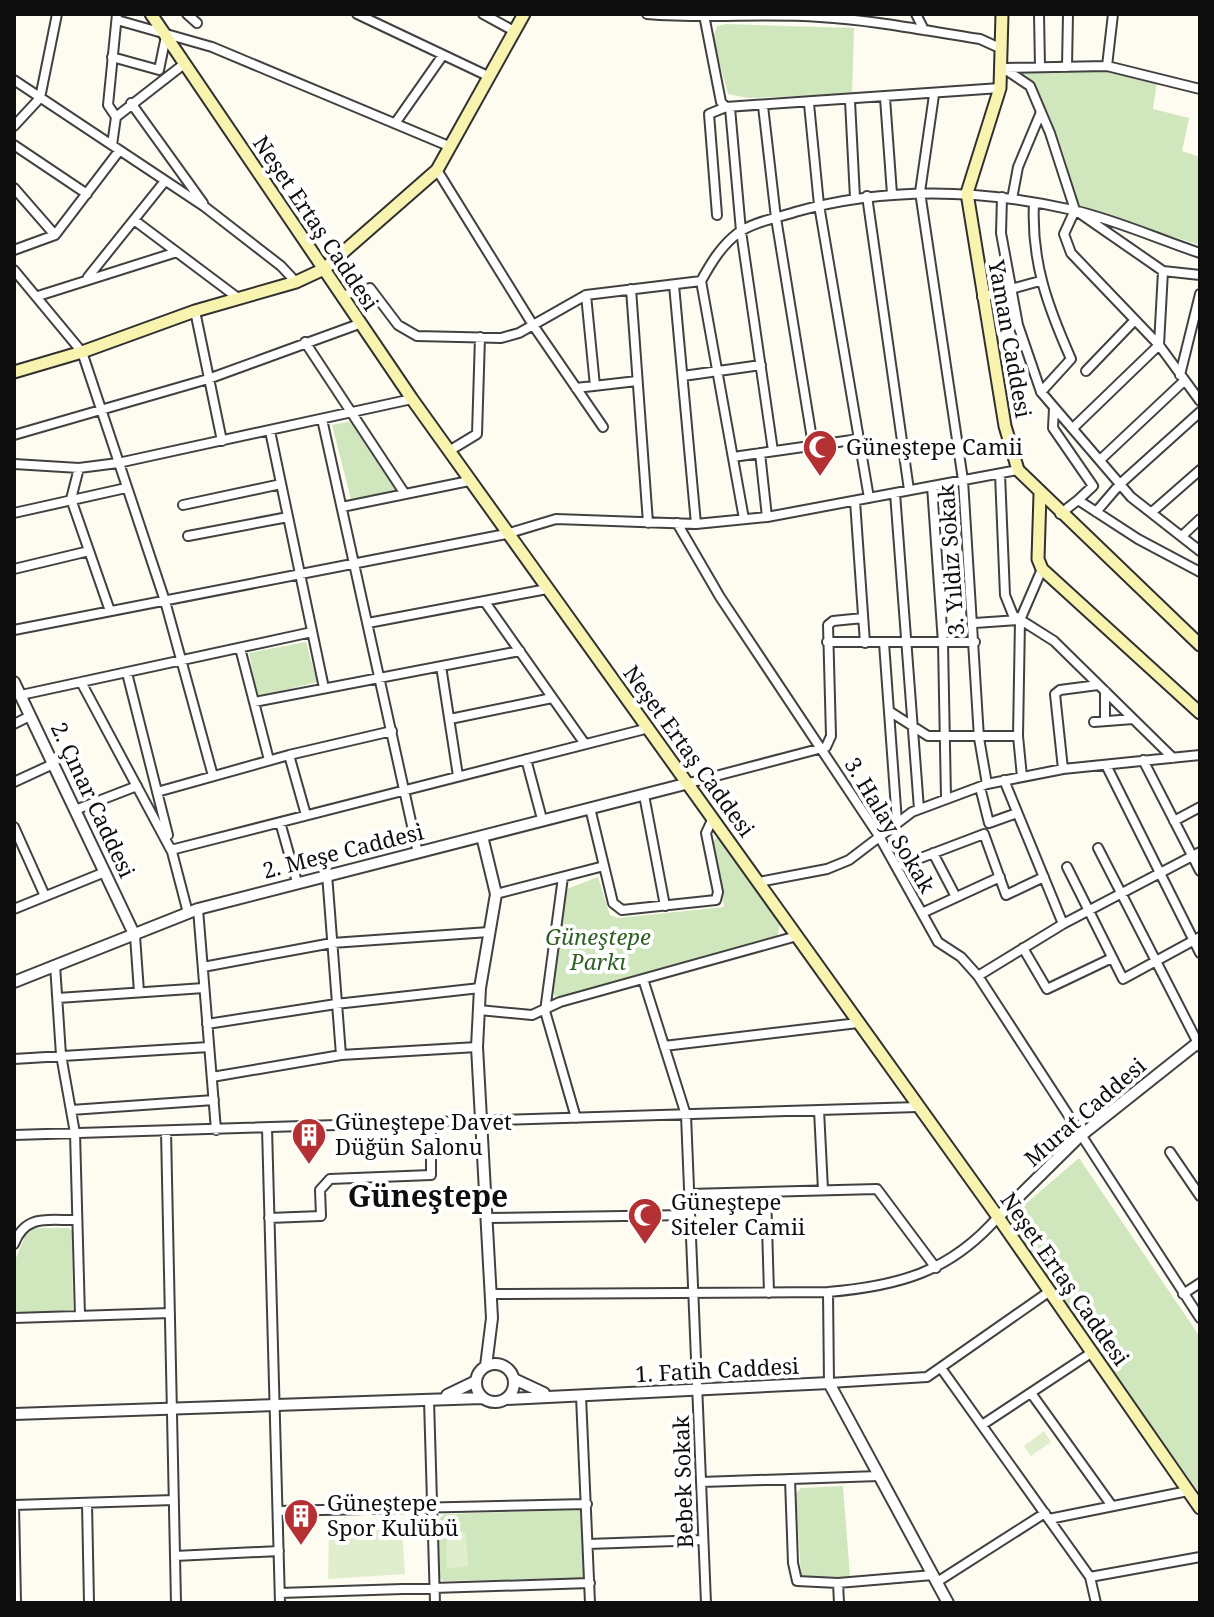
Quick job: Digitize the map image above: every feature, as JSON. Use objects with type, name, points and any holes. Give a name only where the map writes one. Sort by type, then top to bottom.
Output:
[{"type":"main road","name":"Neşet Ertaş Caddesi","points":[[151,14],[359,324],[506,534],[689,783],[998,1217],[1200,1508]]},
{"type":"main road","points":[[14,372],[82,352],[195,311],[296,282],[324,269],[437,170],[524,14]]},
{"type":"main road","name":"Yaman Caddesi","points":[[1002,14],[1003,68],[1000,88],[967,193],[1005,426],[1018,470],[1060,514],[1200,645]]},
{"type":"main road","points":[[1040,494],[1038,559],[1042,569],[1200,713]]},
{"type":"street","points":[[14,126],[40,98],[57,14]]},
{"type":"street","points":[[112,57],[159,70],[166,14]]},
{"type":"street","points":[[187,14],[197,23]]},
{"type":"street","points":[[357,14],[490,77]]},
{"type":"street","points":[[483,14],[514,31]]},
{"type":"street","points":[[647,14],[863,18],[980,39],[1002,49]]},
{"type":"street","points":[[916,14],[924,30]]},
{"type":"street","points":[[1039,14],[1040,67]]},
{"type":"street","points":[[1067,67],[1068,14]]},
{"type":"street","points":[[1107,66],[1113,14]]},
{"type":"street","points":[[705,16],[721,102],[728,107],[741,231],[773,451]]},
{"type":"street","points":[[14,250],[55,235],[87,194],[116,148],[116,117],[108,105],[117,17],[212,47],[451,147]]},
{"type":"street","points":[[396,122],[443,55]]},
{"type":"street","points":[[116,117],[184,64]]},
{"type":"street","points":[[1003,68],[1107,66],[1200,89]]},
{"type":"street","points":[[1003,68],[1030,86],[1075,210],[1163,271],[1200,275]]},
{"type":"street","points":[[14,80],[205,207],[281,266],[296,282]]},
{"type":"street","points":[[717,215],[709,114],[728,107],[809,104],[1000,88]]},
{"type":"street","name":"3. Yıldız Sokak","points":[[934,95],[920,192],[963,480],[975,623],[983,786],[989,823],[1017,813]]},
{"type":"street","points":[[885,98],[892,194]]},
{"type":"street","points":[[850,101],[855,198]]},
{"type":"street","points":[[131,103],[205,207]]},
{"type":"street","points":[[809,104],[819,205],[869,498]]},
{"type":"street","points":[[763,106],[776,218],[813,445]]},
{"type":"street","points":[[1041,112],[1007,198],[1001,233],[1018,325],[1041,392],[1120,484],[1200,551]]},
{"type":"street","points":[[14,145],[87,194]]},
{"type":"street","points":[[437,170],[533,325],[603,427]]},
{"type":"street","points":[[87,278],[165,181]]},
{"type":"street","points":[[14,188],[55,235]]},
{"type":"street","points":[[744,519],[701,281],[720,251],[741,231],[819,205],[855,198],[920,192],[967,193],[1075,210],[1200,253]]},
{"type":"street","points":[[867,196],[909,490]]},
{"type":"street","points":[[1034,203],[1033,237],[1040,281],[1071,359],[1041,392]]},
{"type":"street","points":[[1075,210],[1064,234],[1071,253],[1159,345],[1200,401]]},
{"type":"street","points":[[134,220],[238,298]]},
{"type":"street","points":[[38,296],[177,252]]},
{"type":"street","points":[[14,270],[82,352],[165,601],[213,776]]},
{"type":"street","points":[[1073,428],[1159,345],[1163,271]]},
{"type":"street","points":[[341,296],[370,288],[398,325],[417,336],[510,337],[586,295],[701,281]]},
{"type":"street","points":[[982,297],[1040,281]]},
{"type":"street","points":[[674,285],[696,524]]},
{"type":"street","points":[[631,289],[648,523]]},
{"type":"street","points":[[1100,460],[1182,378],[1200,294]]},
{"type":"street","points":[[586,295],[595,386]]},
{"type":"street","points":[[195,311],[222,441]]},
{"type":"street","points":[[1086,371],[1135,320]]},
{"type":"street","points":[[14,435],[208,379],[359,324]]},
{"type":"street","points":[[449,451],[477,434],[480,337]]},
{"type":"street","points":[[305,342],[405,494]]},
{"type":"street","points":[[683,376],[761,365]]},
{"type":"street","points":[[576,388],[637,381]]},
{"type":"street","points":[[14,464],[79,468],[118,463],[412,399]]},
{"type":"street","points":[[1054,408],[1053,428],[1093,486],[1060,514]]},
{"type":"street","points":[[1096,512],[1120,484],[1200,412]]},
{"type":"street","points":[[322,419],[418,853]]},
{"type":"street","points":[[270,431],[324,688]]},
{"type":"street","points":[[733,457],[859,439]]},
{"type":"street","points":[[760,453],[767,517]]},
{"type":"street","points":[[79,468],[71,499],[110,611]]},
{"type":"street","points":[[14,630],[355,565],[506,534],[556,519],[696,524],[767,517],[1018,470]]},
{"type":"street","points":[[1152,512],[1200,470]]},
{"type":"street","points":[[1000,474],[1005,595],[1013,615],[1054,641],[1173,758]]},
{"type":"street","points":[[342,507],[469,481]]},
{"type":"street","points":[[183,505],[281,484]]},
{"type":"street","points":[[932,486],[943,643],[946,798]]},
{"type":"street","points":[[14,513],[126,488]]},
{"type":"street","points":[[895,493],[909,644],[919,809]]},
{"type":"street","points":[[1078,500],[1200,572]]},
{"type":"street","points":[[855,501],[865,643]]},
{"type":"street","points":[[188,536],[288,517]]},
{"type":"street","points":[[1183,535],[1200,519]]},
{"type":"street","name":"3. Halay Sokak","points":[[677,523],[720,597],[879,836],[938,942],[961,957],[978,976],[1079,1137],[1200,1318]]},
{"type":"street","points":[[14,569],[89,551]]},
{"type":"street","points":[[1022,777],[1018,736],[1020,620],[1042,569]]},
{"type":"street","points":[[368,623],[547,589]]},
{"type":"street","points":[[485,602],[585,744]]},
{"type":"street","points":[[689,783],[823,750],[831,736],[828,625],[833,621],[863,618]]},
{"type":"street","points":[[975,623],[1020,620]]},
{"type":"street","points":[[21,695],[312,632]]},
{"type":"street","points":[[827,642],[975,642]]},
{"type":"street","points":[[884,643],[897,822]]},
{"type":"street","points":[[240,648],[269,760]]},
{"type":"street","points":[[254,702],[520,651]]},
{"type":"street","points":[[441,666],[458,776]]},
{"type":"street","points":[[127,673],[171,850],[193,911],[203,967],[216,1130]]},
{"type":"street","name":"2. Çınar Caddesi","points":[[14,682],[135,936]]},
{"type":"street","points":[[81,682],[171,850]]},
{"type":"street","points":[[1102,688],[1105,721]]},
{"type":"street","points":[[1063,769],[1055,694],[1060,690],[1102,688]]},
{"type":"street","points":[[450,719],[552,698]]},
{"type":"street","points":[[889,711],[928,736],[1018,736]]},
{"type":"street","points":[[14,724],[30,716]]},
{"type":"street","points":[[1094,722],[1133,719]]},
{"type":"street","points":[[171,850],[649,728]]},
{"type":"street","points":[[157,792],[269,760],[392,731]]},
{"type":"street","points":[[289,755],[306,815]]},
{"type":"street","points":[[759,882],[827,869],[849,860],[897,822],[919,809],[983,786],[1063,769],[1200,755]]},
{"type":"street","points":[[526,759],[542,819]]},
{"type":"street","points":[[1143,760],[1174,821],[1196,854],[1200,871]]},
{"type":"street","points":[[14,782],[53,764]]},
{"type":"street","points":[[1106,765],[1197,939],[1200,953]]},
{"type":"street","points":[[1004,780],[1063,924]]},
{"type":"street","name":"2. Meşe Caddesi","points":[[14,982],[193,911],[689,783]]},
{"type":"street","points":[[75,810],[137,786]]},
{"type":"street","points":[[644,795],[665,906]]},
{"type":"street","points":[[1174,821],[1200,807]]},
{"type":"street","points":[[590,808],[616,908],[712,902],[718,898],[706,833],[713,818]]},
{"type":"street","points":[[280,822],[297,882]]},
{"type":"street","points":[[14,827],[45,896]]},
{"type":"street","points":[[897,867],[984,834],[1006,895],[1044,877]]},
{"type":"street","points":[[482,836],[496,894],[480,988],[477,1047],[492,1318],[496,1349],[504,1367],[514,1379],[550,1396]]},
{"type":"street","points":[[1098,848],[1199,1044]]},
{"type":"street","points":[[933,853],[956,897]]},
{"type":"street","points":[[978,976],[1087,910],[1196,854]]},
{"type":"street","points":[[496,894],[604,866]]},
{"type":"street","points":[[1067,867],[1123,979],[1197,939]]},
{"type":"street","points":[[14,909],[105,872]]},
{"type":"street","points":[[327,874],[341,1055]]},
{"type":"street","points":[[563,877],[545,1011],[576,1118]]},
{"type":"street","points":[[922,913],[1000,877]]},
{"type":"street","points":[[203,967],[332,943],[489,932]]},
{"type":"street","points":[[135,936],[139,992]]},
{"type":"street","points":[[479,1010],[532,1015],[560,1002],[644,982],[797,936]]},
{"type":"street","points":[[1023,948],[1047,989],[1112,958]]},
{"type":"street","points":[[55,965],[61,1055],[75,1133],[80,1316]]},
{"type":"street","name":"Bebek Sokak","points":[[644,982],[686,1115],[706,1603]]},
{"type":"street","points":[[58,998],[204,988]]},
{"type":"street","points":[[207,1024],[336,1004],[480,988]]},
{"type":"street","points":[[664,1046],[858,1023]]},
{"type":"street","name":"Murat Caddesi","points":[[998,1217],[1079,1137],[1199,1044]]},
{"type":"street","points":[[14,1059],[209,1047]]},
{"type":"street","points":[[212,1077],[341,1055],[477,1047]]},
{"type":"street","points":[[71,1110],[214,1100]]},
{"type":"street","points":[[14,1135],[918,1107]]},
{"type":"street","points":[[819,1110],[823,1190]]},
{"type":"street","points":[[269,1218],[321,1216],[320,1190],[330,1179],[431,1175],[431,1123]]},
{"type":"street","points":[[267,1128],[280,1598],[434,1588],[590,1583]]},
{"type":"street","points":[[166,1131],[176,1603]]},
{"type":"street","points":[[1170,1152],[1200,1196]]},
{"type":"street","points":[[689,1194],[877,1189],[936,1268]]},
{"type":"street","points":[[766,1192],[769,1293]]},
{"type":"street","points":[[488,1218],[690,1215]]},
{"type":"street","points":[[491,1294],[693,1290],[828,1292],[895,1284],[936,1268],[981,1236],[998,1217]]},
{"type":"street","points":[[14,1244],[19,1231],[31,1222],[77,1220]]},
{"type":"street","points":[[1183,1294],[1200,1283]]},
{"type":"street","points":[[828,1292],[829,1383],[927,1377],[1050,1291]]},
{"type":"street","points":[[14,1318],[170,1313]]},
{"type":"street","points":[[434,1400],[476,1381],[486,1366],[492,1318]]},
{"type":"street","points":[[982,1425],[1091,1353]]},
{"type":"street","points":[[486,1366],[504,1367]]},
{"type":"street","points":[[941,1368],[1090,1577],[1096,1603]]},
{"type":"street","points":[[14,1414],[482,1398],[494,1403],[506,1399],[513,1390],[514,1379]]},
{"type":"street","points":[[476,1381],[482,1398]]},
{"type":"street","name":"1. Fatih Caddesi","points":[[506,1399],[829,1383],[948,1603]]},
{"type":"street","points":[[1031,1393],[1112,1506]]},
{"type":"street","points":[[581,1396],[590,1603]]},
{"type":"street","points":[[434,1400],[432,1507],[435,1603]]},
{"type":"street","points":[[701,1482],[879,1476]]},
{"type":"street","points":[[790,1479],[794,1574],[805,1584],[935,1579],[1047,1516],[1188,1491]]},
{"type":"street","points":[[16,1603],[14,1505],[174,1500]]},
{"type":"street","points":[[87,1503],[89,1603]]},
{"type":"street","points":[[278,1511],[587,1504]]},
{"type":"street","points":[[588,1544],[703,1540]]},
{"type":"street","points":[[175,1556],[279,1551]]},
{"type":"street","points":[[1090,1577],[1200,1557]]},
{"type":"street","points":[[838,1583],[839,1603]]},
{"type":"green space","points":[[717,26],[854,28],[852,94],[748,98],[728,94],[713,38]]},
{"type":"green space","points":[[1106,71],[1157,82],[1153,109],[1189,118],[1182,151],[1200,157],[1200,245],[1079,207],[1041,98],[1019,72]]},
{"type":"green space","points":[[351,421],[396,489],[394,494],[352,503],[332,425]]},
{"type":"green space","points":[[306,642],[317,682],[261,696],[257,694],[249,653]]},
{"type":"green space","name":"Güneştepe Parkı","points":[[717,837],[780,925],[777,938],[563,997],[555,996],[552,990],[567,889],[598,877],[610,915],[618,918],[724,907],[713,842]]},
{"type":"green space","points":[[1079,1158],[1200,1337],[1200,1494],[1007,1220]]},
{"type":"green space","points":[[32,1228],[69,1228],[72,1231],[73,1310],[18,1313],[15,1310],[14,1263],[27,1231]]},
{"type":"green space","points":[[1044,1431],[1051,1442],[1031,1456],[1024,1446]]},
{"type":"green space","points":[[843,1486],[850,1577],[810,1581],[801,1575],[796,1494],[801,1488]]},
{"type":"green space","points":[[580,1510],[585,1575],[581,1578],[443,1581],[440,1578],[437,1521],[444,1514]]},
{"type":"green space","points":[[402,1529],[405,1574],[328,1579],[329,1533]]},
{"type":"green space","points":[[466,1532],[468,1567],[447,1568],[446,1534]]},
{"type":"place","name":"Güneştepe Camii","points":[[820,478]]},
{"type":"place","name":"Güneştepe Davet Düğün Salonu","points":[[309,1166]]},
{"type":"place","name":"Güneştepe Siteler Camii","points":[[645,1246]]},
{"type":"place","name":"Güneştepe Spor Kulübü","points":[[301,1547]]},
{"type":"district","name":"Güneştepe","points":[[428,1197]]}]
